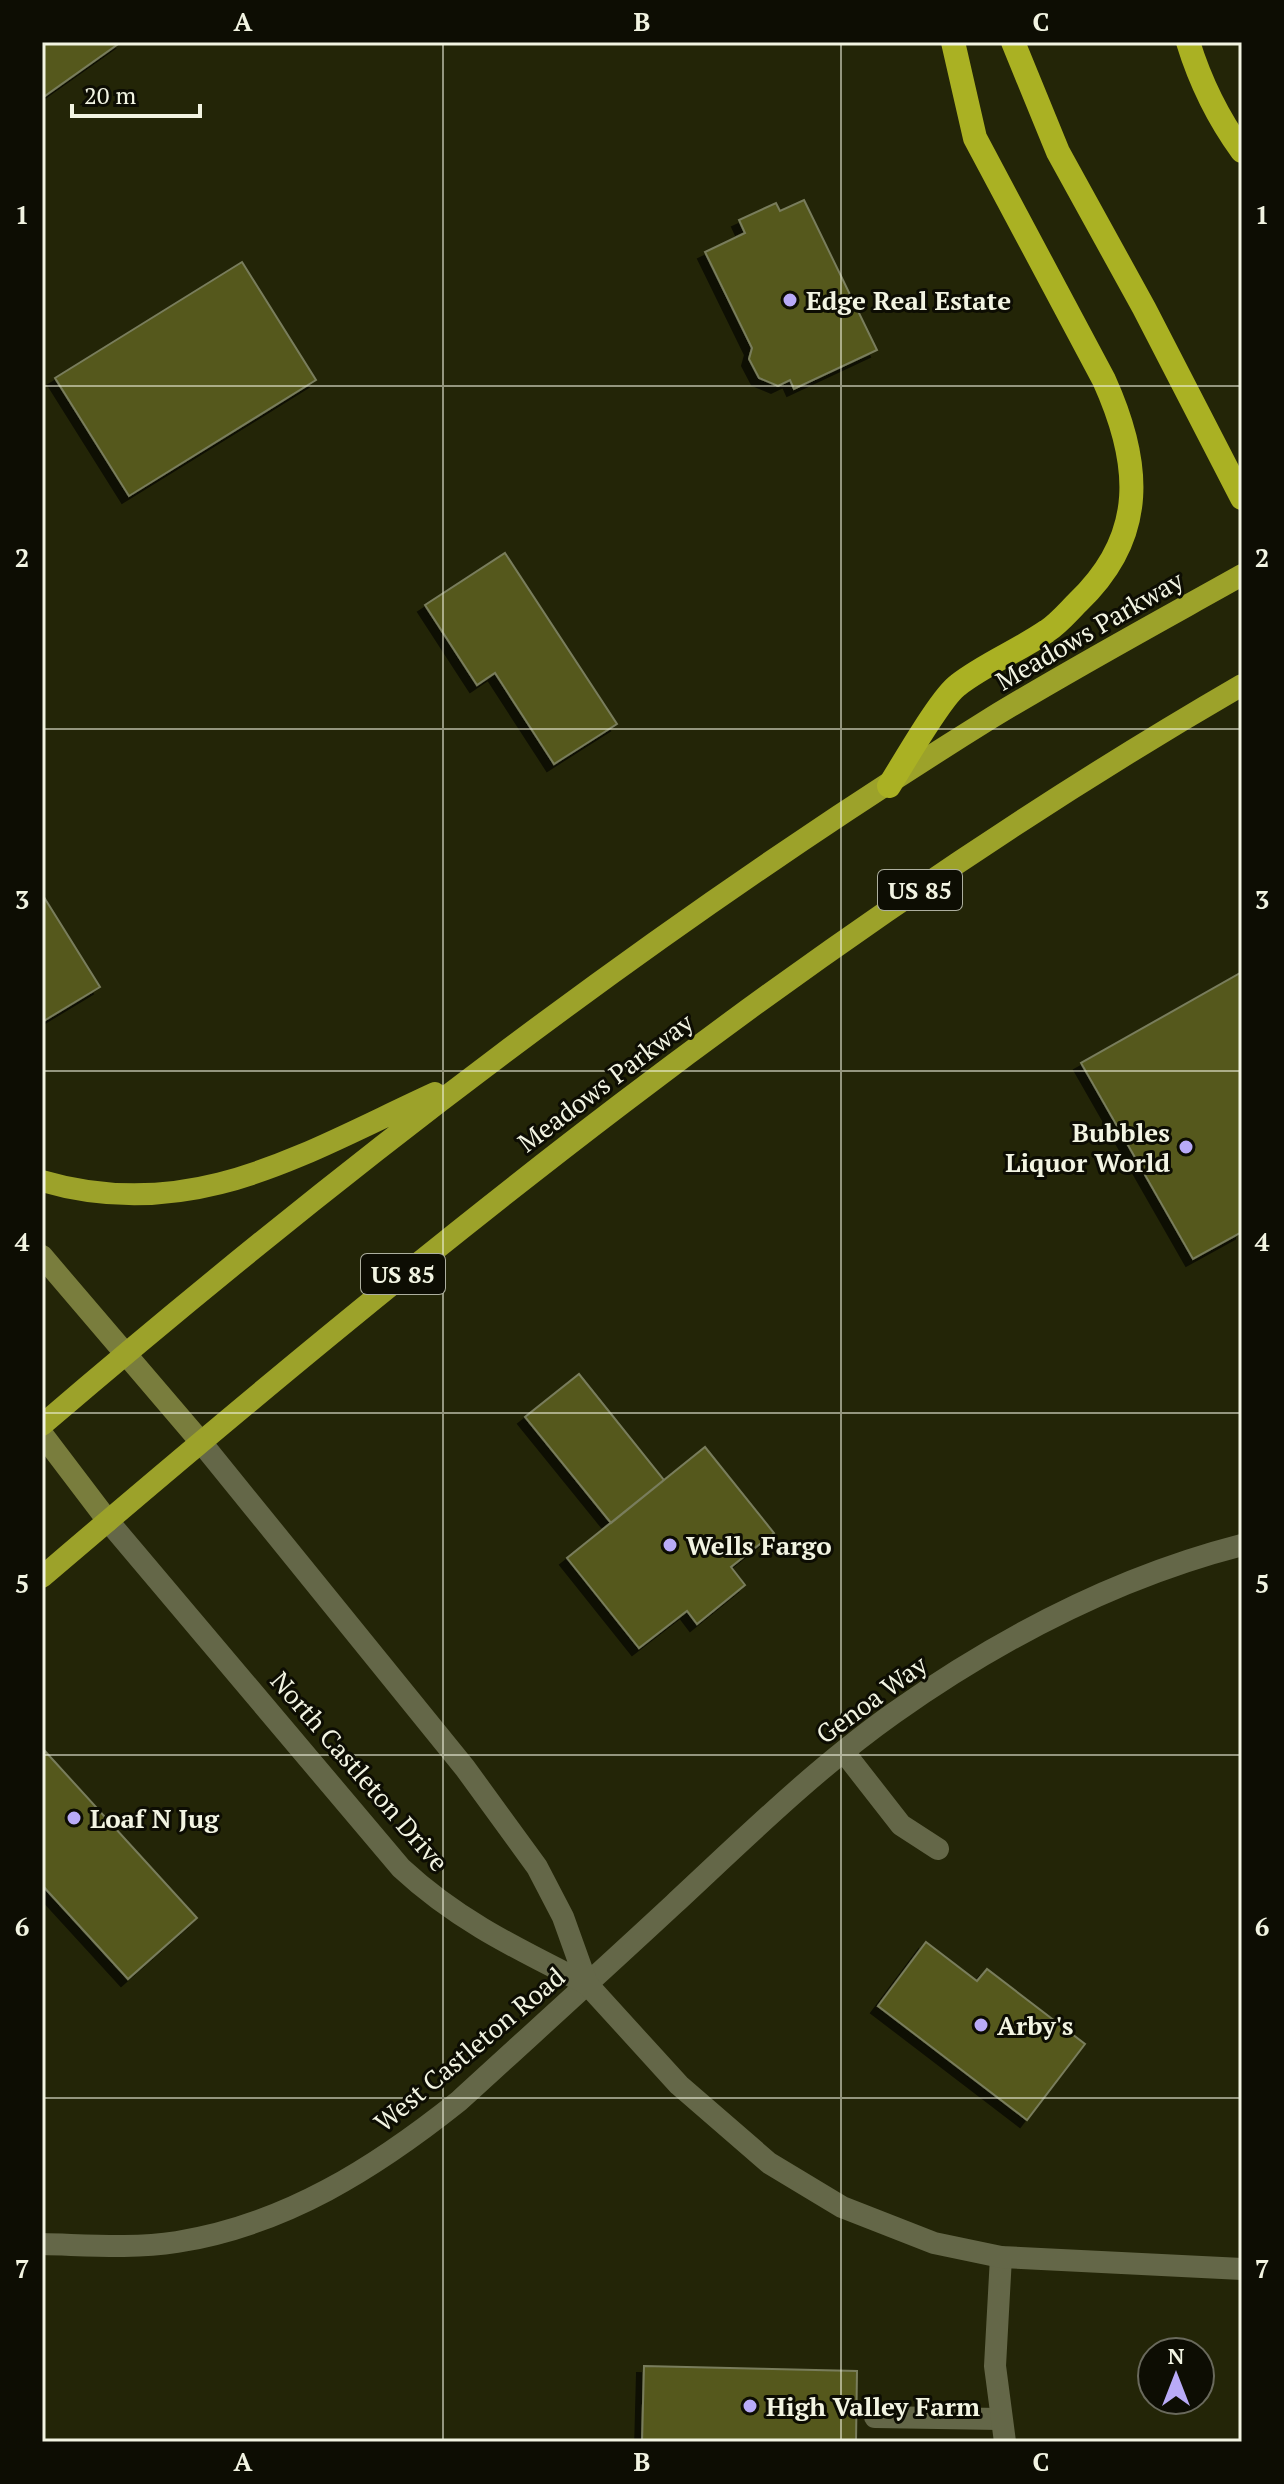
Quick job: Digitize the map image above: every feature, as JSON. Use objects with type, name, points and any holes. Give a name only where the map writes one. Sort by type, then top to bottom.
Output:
[{"type":"highway","points":[[889,786],[955,686],[1050,629],[1103,578],[1125,532],[1134,491],[1131,454],[1115,403],[975,138],[953,42]]},
{"type":"highway","points":[[1013,42],[1058,152],[1144,308],[1242,498]]},
{"type":"highway","points":[[1188,42],[1224,127],[1242,151]]},
{"type":"highway","name":"Meadows Parkway","points":[[42,1425],[344,1173],[473,1075],[731,889],[992,718],[1242,575]]},
{"type":"highway","name":"Meadows Parkway","points":[[42,1577],[200,1441],[417,1263],[600,1119],[800,970],[1053,801],[1242,685]]},
{"type":"highway","points":[[42,1181],[86,1193],[141,1196],[175,1195],[210,1188],[268,1170],[473,1075]]},
{"type":"main road","points":[[42,1256],[200,1441]]},
{"type":"main road","name":"North Castleton Drive","points":[[42,1434],[108,1521]]},
{"type":"street","points":[[200,1441],[465,1768],[537,1867],[563,1917],[587,1984]]},
{"type":"street","name":"North Castleton Drive","points":[[108,1521],[401,1868],[440,1903],[484,1932],[587,1984]]},
{"type":"street","name":"Genoa Way","points":[[587,1984],[844,1752],[894,1713],[1031,1629],[1125,1585],[1242,1545]]},
{"type":"street","points":[[844,1752],[901,1825],[938,1849]]},
{"type":"street","name":"West Castleton Road","points":[[42,2244],[130,2246],[175,2242],[249,2225],[308,2201],[412,2138],[587,1984],[679,2085],[722,2125],[794,2181],[888,2227],[934,2243],[1001,2257],[1242,2269]]},
{"type":"street","points":[[1001,2257],[995,2366],[1005,2442]]},
{"type":"street","points":[[875,2417],[1000,2419]]},
{"type":"building","points":[[42,42],[121,42],[42,98]]},
{"type":"building","name":"Edge Real Estate","points":[[804,200],[877,350],[794,389],[790,380],[778,386],[759,378],[749,359],[752,348],[705,252],[745,233],[739,220],[776,203],[780,211]]},
{"type":"building","points":[[242,262],[316,380],[129,496],[55,378]]},
{"type":"building","points":[[505,553],[617,724],[554,764],[495,673],[477,685],[425,605]]},
{"type":"building","points":[[42,894],[100,987],[42,1022]]},
{"type":"building","name":"Bubbles Liquor World","points":[[1242,972],[1242,1232],[1193,1259],[1081,1063]]},
{"type":"building","points":[[579,1374],[664,1480],[611,1523],[525,1417]]},
{"type":"building","name":"Wells Fargo","points":[[705,1447],[774,1533],[731,1567],[745,1585],[697,1624],[687,1611],[639,1648],[567,1558]]},
{"type":"building","name":"Loaf N Jug","points":[[44,1750],[197,1918],[128,1979],[42,1885]]},
{"type":"building","name":"Arby's","points":[[926,1942],[977,1981],[987,1969],[1085,2044],[1027,2120],[878,2006]]},
{"type":"building","name":"High Valley Farm","points":[[644,2366],[857,2371],[856,2442],[642,2442]]},
{"type":"place","name":"Edge Real Estate","points":[[790,300]]},
{"type":"place","name":"Bubbles Liquor World","points":[[1186,1147]]},
{"type":"place","name":"Wells Fargo","points":[[670,1545]]},
{"type":"place","name":"Loaf N Jug","points":[[74,1818]]},
{"type":"place","name":"Arby's","points":[[981,2025]]},
{"type":"place","name":"High Valley Farm","points":[[750,2406]]}]
